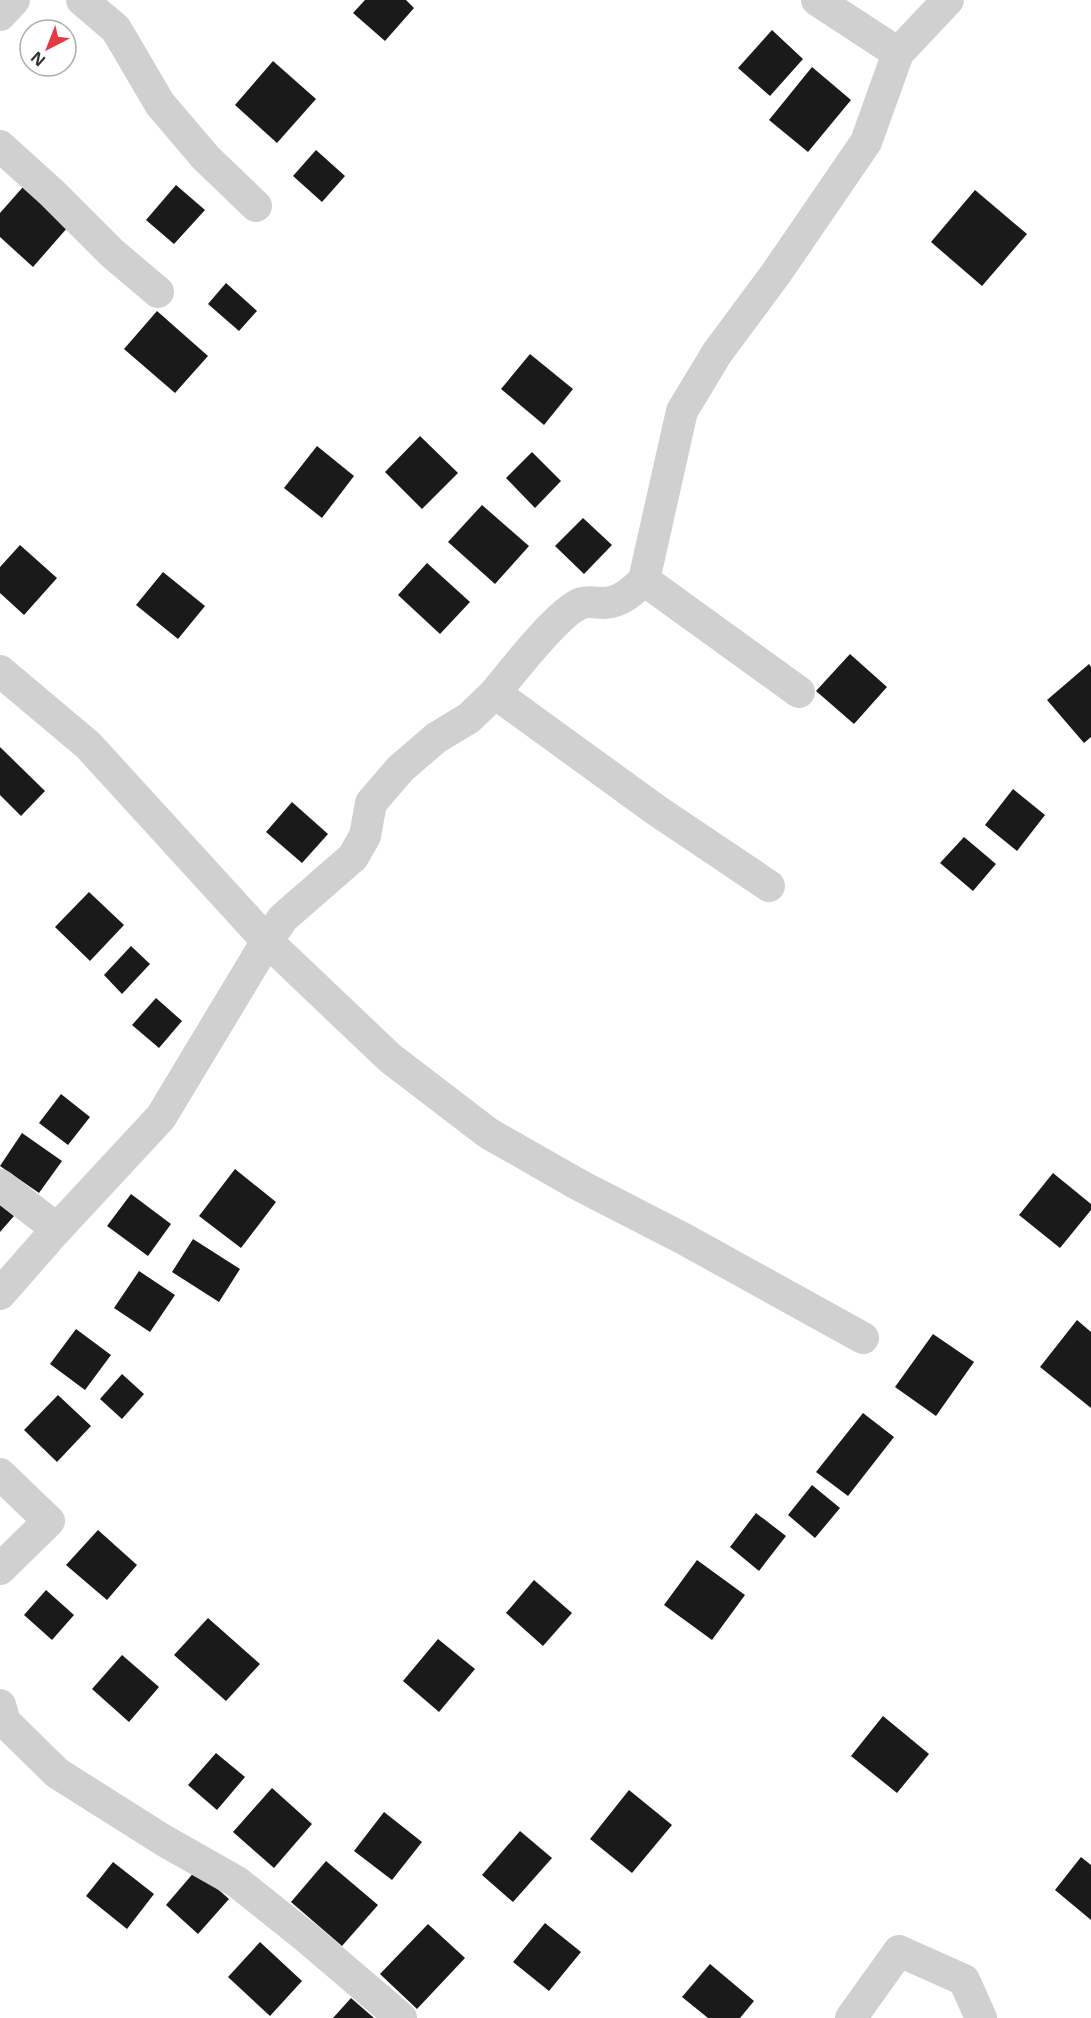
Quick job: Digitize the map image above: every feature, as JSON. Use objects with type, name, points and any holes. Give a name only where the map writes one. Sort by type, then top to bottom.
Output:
[{"type":"street","points":[[0,15],[14,0]]},
{"type":"street","points":[[82,0],[116,28],[160,104],[206,158],[256,206]]},
{"type":"street","points":[[817,0],[898,53]]},
{"type":"street","points":[[0,1294],[161,1117],[267,941],[283,918],[353,857],[365,836],[371,803],[400,769],[436,738],[469,717],[495,693],[561,618],[581,603],[609,603],[631,593],[644,580],[682,411],[717,353],[777,272],[866,142],[898,53],[948,0]]},
{"type":"street","points":[[0,146],[52,193],[112,253],[158,292]]},
{"type":"street","points":[[644,580],[799,692]]},
{"type":"street","points":[[0,670],[88,745],[267,941],[390,1058],[488,1133],[579,1185],[684,1239],[863,1338]]},
{"type":"street","points":[[495,693],[656,810],[769,886]]},
{"type":"street","points":[[0,1185],[57,1229]]},
{"type":"street","points":[[0,1474],[49,1521],[0,1569]]},
{"type":"street","points":[[0,1705],[5,1722],[57,1773],[163,1840],[237,1882],[401,2018]]},
{"type":"street","points":[[850,2018],[899,1951],[964,1980],[981,2018]]},
{"type":"building","points":[[365,0],[406,0],[414,8],[385,41],[353,13]]},
{"type":"building","points":[[772,30],[803,59],[770,96],[738,68]]},
{"type":"building","points":[[273,61],[316,99],[277,143],[235,105]]},
{"type":"building","points":[[812,67],[851,100],[808,152],[769,120]]},
{"type":"building","points":[[316,150],[345,176],[322,202],[293,176]]},
{"type":"building","points":[[176,185],[205,210],[174,244],[146,220]]},
{"type":"building","points":[[23,187],[68,227],[33,267],[0,237],[0,213]]},
{"type":"building","points":[[975,190],[1027,234],[982,286],[931,242]]},
{"type":"building","points":[[226,283],[257,311],[239,331],[208,304]]},
{"type":"building","points":[[157,311],[208,356],[175,393],[124,349]]},
{"type":"building","points":[[530,354],[573,389],[544,425],[501,389]]},
{"type":"building","points":[[420,436],[458,473],[422,509],[385,472]]},
{"type":"building","points":[[317,446],[354,476],[322,518],[284,488]]},
{"type":"building","points":[[532,452],[561,481],[535,508],[506,478]]},
{"type":"building","points":[[482,505],[529,546],[495,584],[448,542]]},
{"type":"building","points":[[583,518],[612,545],[584,574],[555,546]]},
{"type":"building","points":[[20,545],[57,578],[24,615],[0,593],[0,567]]},
{"type":"building","points":[[427,563],[470,602],[440,634],[398,595]]},
{"type":"building","points":[[163,572],[205,606],[178,639],[136,605]]},
{"type":"building","points":[[850,654],[887,687],[854,724],[816,691]]},
{"type":"building","points":[[1089,664],[1091,667],[1091,737],[1084,743],[1047,700]]},
{"type":"building","points":[[0,747],[45,791],[21,816],[0,795]]},
{"type":"building","points":[[1013,789],[1045,815],[1017,851],[985,825]]},
{"type":"building","points":[[292,802],[328,834],[302,863],[266,832]]},
{"type":"building","points":[[964,837],[996,864],[973,891],[940,863]]},
{"type":"building","points":[[89,892],[124,925],[90,961],[55,927]]},
{"type":"building","points":[[131,946],[150,964],[122,994],[104,975]]},
{"type":"building","points":[[156,998],[182,1021],[159,1048],[132,1025]]},
{"type":"building","points":[[61,1094],[90,1117],[68,1145],[39,1123]]},
{"type":"building","points":[[22,1133],[62,1161],[39,1193],[0,1166]]},
{"type":"building","points":[[235,1169],[276,1202],[241,1248],[199,1216]]},
{"type":"building","points":[[1053,1173],[1091,1204],[1091,1210],[1060,1248],[1019,1215]]},
{"type":"building","points":[[131,1194],[171,1224],[148,1256],[107,1226]]},
{"type":"building","points":[[0,1205],[14,1216],[0,1232]]},
{"type":"building","points":[[193,1239],[240,1269],[219,1302],[172,1272]]},
{"type":"building","points":[[139,1271],[175,1295],[150,1332],[114,1308]]},
{"type":"building","points":[[1077,1320],[1091,1332],[1091,1408],[1040,1367]]},
{"type":"building","points":[[76,1329],[111,1355],[85,1390],[50,1364]]},
{"type":"building","points":[[933,1334],[974,1362],[936,1416],[895,1387]]},
{"type":"building","points":[[122,1374],[144,1394],[122,1419],[100,1399]]},
{"type":"building","points":[[58,1395],[91,1426],[57,1462],[24,1430]]},
{"type":"building","points":[[863,1413],[894,1437],[848,1496],[816,1472]]},
{"type":"building","points":[[812,1485],[840,1508],[815,1538],[788,1515]]},
{"type":"building","points":[[756,1513],[786,1536],[759,1571],[730,1547]]},
{"type":"building","points":[[98,1530],[137,1565],[107,1600],[66,1565]]},
{"type":"building","points":[[697,1560],[745,1595],[712,1640],[664,1605]]},
{"type":"building","points":[[534,1580],[572,1613],[543,1646],[506,1613]]},
{"type":"building","points":[[46,1590],[74,1615],[52,1640],[24,1615]]},
{"type":"building","points":[[208,1618],[260,1664],[226,1701],[174,1655]]},
{"type":"building","points":[[438,1639],[475,1669],[439,1712],[403,1681]]},
{"type":"building","points":[[122,1655],[159,1687],[129,1722],[92,1689]]},
{"type":"building","points":[[883,1716],[929,1754],[897,1793],[851,1756]]},
{"type":"building","points":[[216,1753],[245,1777],[217,1810],[188,1785]]},
{"type":"building","points":[[272,1788],[312,1824],[274,1868],[233,1832]]},
{"type":"building","points":[[629,1790],[672,1825],[632,1873],[590,1839]]},
{"type":"building","points":[[384,1812],[422,1842],[392,1880],[354,1851]]},
{"type":"building","points":[[520,1831],[552,1858],[513,1902],[482,1875]]},
{"type":"building","points":[[1081,1857],[1091,1865],[1091,1920],[1055,1890]]},
{"type":"building","points":[[326,1861],[378,1905],[342,1946],[291,1902]]},
{"type":"building","points":[[113,1862],[154,1894],[127,1929],[86,1896]]},
{"type":"building","points":[[196,1870],[229,1899],[198,1934],[166,1905]]},
{"type":"building","points":[[545,1923],[581,1952],[549,1991],[513,1962]]},
{"type":"building","points":[[428,1924],[465,1958],[417,2009],[380,1974]]},
{"type":"building","points":[[260,1942],[302,1981],[270,2016],[228,1977]]},
{"type":"building","points":[[710,1964],[754,2001],[740,2018],[708,2018],[682,1997]]},
{"type":"building","points":[[351,1998],[374,2018],[333,2018]]}]
